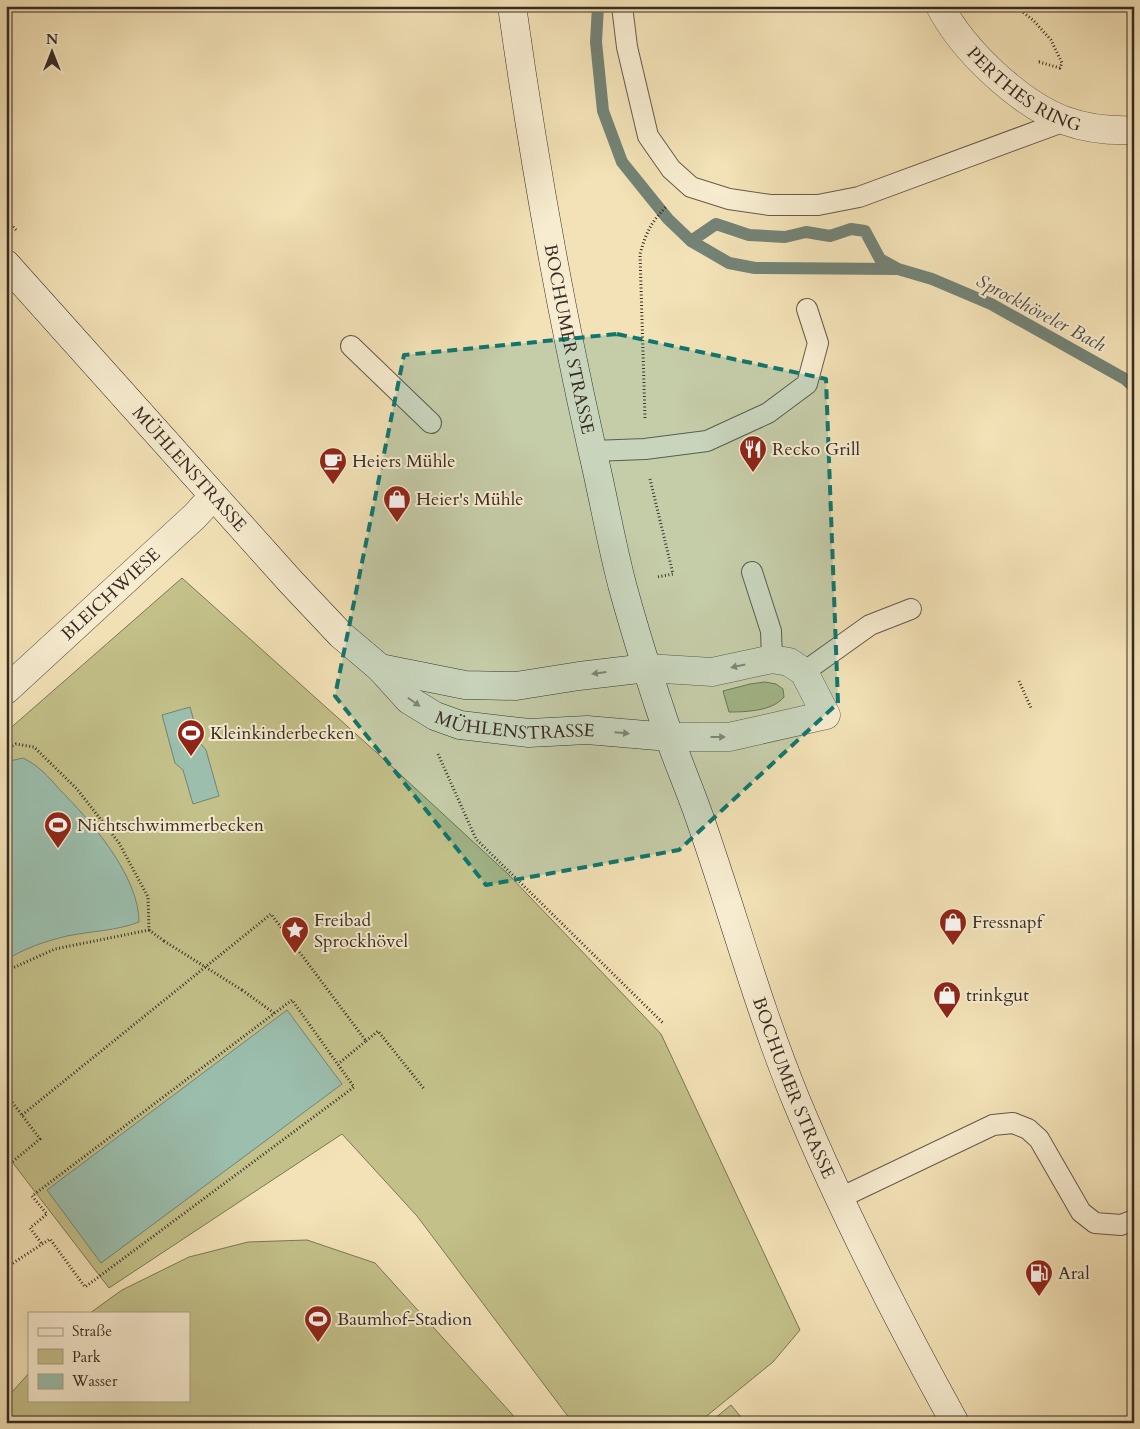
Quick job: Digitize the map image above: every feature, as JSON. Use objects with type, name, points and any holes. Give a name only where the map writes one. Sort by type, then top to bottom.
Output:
[{"type":"main road","name":"BOCHUMER STRASSE","points":[[512,6],[528,113],[564,317],[622,585],[647,668],[756,990],[796,1099],[840,1198],[908,1337],[955,1423]]},
{"type":"main road","name":"PERTHES RING","points":[[940,6],[945,17],[974,54],[1027,101],[1065,121],[1108,131],[1134,130]]},
{"type":"main road","name":"MÜHLENSTRASSE","points":[[6,264],[341,635],[380,668],[409,700],[434,716],[460,725],[529,733],[587,730],[669,737]]},
{"type":"main road","name":"BLEICHWIESE","points":[[6,690],[196,516],[214,496]]},
{"type":"main road","points":[[647,668],[712,672],[772,659],[789,662],[804,672],[826,715],[729,737],[669,737]]},
{"type":"main road","name":"MÜHLENSTRASSE","points":[[380,668],[465,685],[516,686],[647,668]]},
{"type":"lane","points":[[622,6],[627,47],[648,136],[672,169],[691,186],[729,199],[770,205],[818,205],[859,197],[1065,121]]},
{"type":"lane","points":[[593,451],[646,448],[707,441],[768,413],[807,384],[818,343],[806,309]]},
{"type":"lane","points":[[351,346],[431,423]]},
{"type":"lane","points":[[752,572],[771,631],[772,659]]},
{"type":"lane","points":[[804,672],[870,625],[911,609]]},
{"type":"lane","points":[[840,1198],[993,1124],[1013,1123],[1028,1129],[1039,1139],[1081,1212],[1096,1223],[1121,1225],[1134,1220]]},
{"type":"path","points":[[1015,6],[1033,20],[1051,40],[1062,63],[1060,68],[1039,62]]},
{"type":"path","points":[[653,219],[668,205]]},
{"type":"path","points":[[1019,681],[1031,708]]},
{"type":"path","points":[[434,716],[438,757],[476,839],[664,1024]]},
{"type":"path","points":[[6,749],[16,744],[34,747],[77,789],[119,843],[148,897],[149,930]]},
{"type":"path","points":[[22,1115],[270,914],[366,1042]]},
{"type":"path","points":[[6,972],[55,949],[149,930],[274,1013]]},
{"type":"path","points":[[6,1259],[10,1265],[50,1239],[85,1287],[354,1087],[292,1000],[32,1196],[46,1214],[30,1228],[42,1244]]},
{"type":"path","points":[[338,1064],[378,1031],[425,1090]]},
{"type":"path","points":[[6,1094],[40,1139],[6,1166]]},
{"type":"highlighted area","points":[[617,334],[826,379],[838,703],[679,850],[486,885],[335,696],[404,355]]},
{"type":"green space","name":"Freibad Sprockhövel","points":[[182,578],[376,752],[508,874],[661,1034],[800,1330],[773,1362],[698,1423],[573,1423],[417,1216],[342,1134],[109,1288],[6,1154],[6,732]]},
{"type":"green space","points":[[765,682],[776,684],[783,689],[784,697],[779,702],[766,708],[751,711],[729,712],[723,691]]},
{"type":"green space","name":"Baumhof-Stadion","points":[[307,1240],[375,1263],[520,1423],[6,1423],[6,1399],[28,1374],[28,1402],[190,1402],[190,1312],[91,1312],[122,1290],[189,1257],[248,1242]]},
{"type":"green space","points":[[731,1405],[746,1423],[709,1423]]},
{"type":"water","name":"Kleinkinderbecken","points":[[190,707],[200,743],[206,750],[219,796],[193,804],[183,770],[175,763],[162,715]]},
{"type":"water","name":"Nichtschwimmerbecken","points":[[23,758],[34,764],[47,776],[99,833],[122,868],[131,886],[137,904],[139,922],[51,940],[28,948],[6,960],[6,768],[10,761]]},
{"type":"water","points":[[287,1010],[342,1084],[101,1263],[47,1190]]},
{"type":"waterway","name":"Sprockhöveler Bach","points":[[598,6],[596,42],[603,111],[622,162],[668,219],[691,241],[729,263],[755,268],[897,269]]},
{"type":"waterway","name":"Sprockhöveler Bach","points":[[691,241],[716,224],[749,235],[785,237],[806,232],[830,236],[851,229],[865,231],[880,259],[898,269],[932,279],[991,304],[1125,379],[1134,387]]},
{"type":"place","name":"Recko Grill","points":[[753,473]]},
{"type":"place","name":"Heiers Mühle","points":[[333,485]]},
{"type":"place","name":"Heier's Mühle","points":[[397,523]]},
{"type":"place","name":"Kleinkinderbecken","points":[[191,757]]},
{"type":"place","name":"Nichtschwimmerbecken","points":[[58,849]]},
{"type":"place","name":"Fressnapf","points":[[953,946]]},
{"type":"place","name":"Freibad Sprockhövel","points":[[295,954]]},
{"type":"place","name":"trinkgut","points":[[947,1019]]},
{"type":"place","name":"Aral","points":[[1039,1297]]},
{"type":"place","name":"Baumhof-Stadion","points":[[318,1343]]}]
